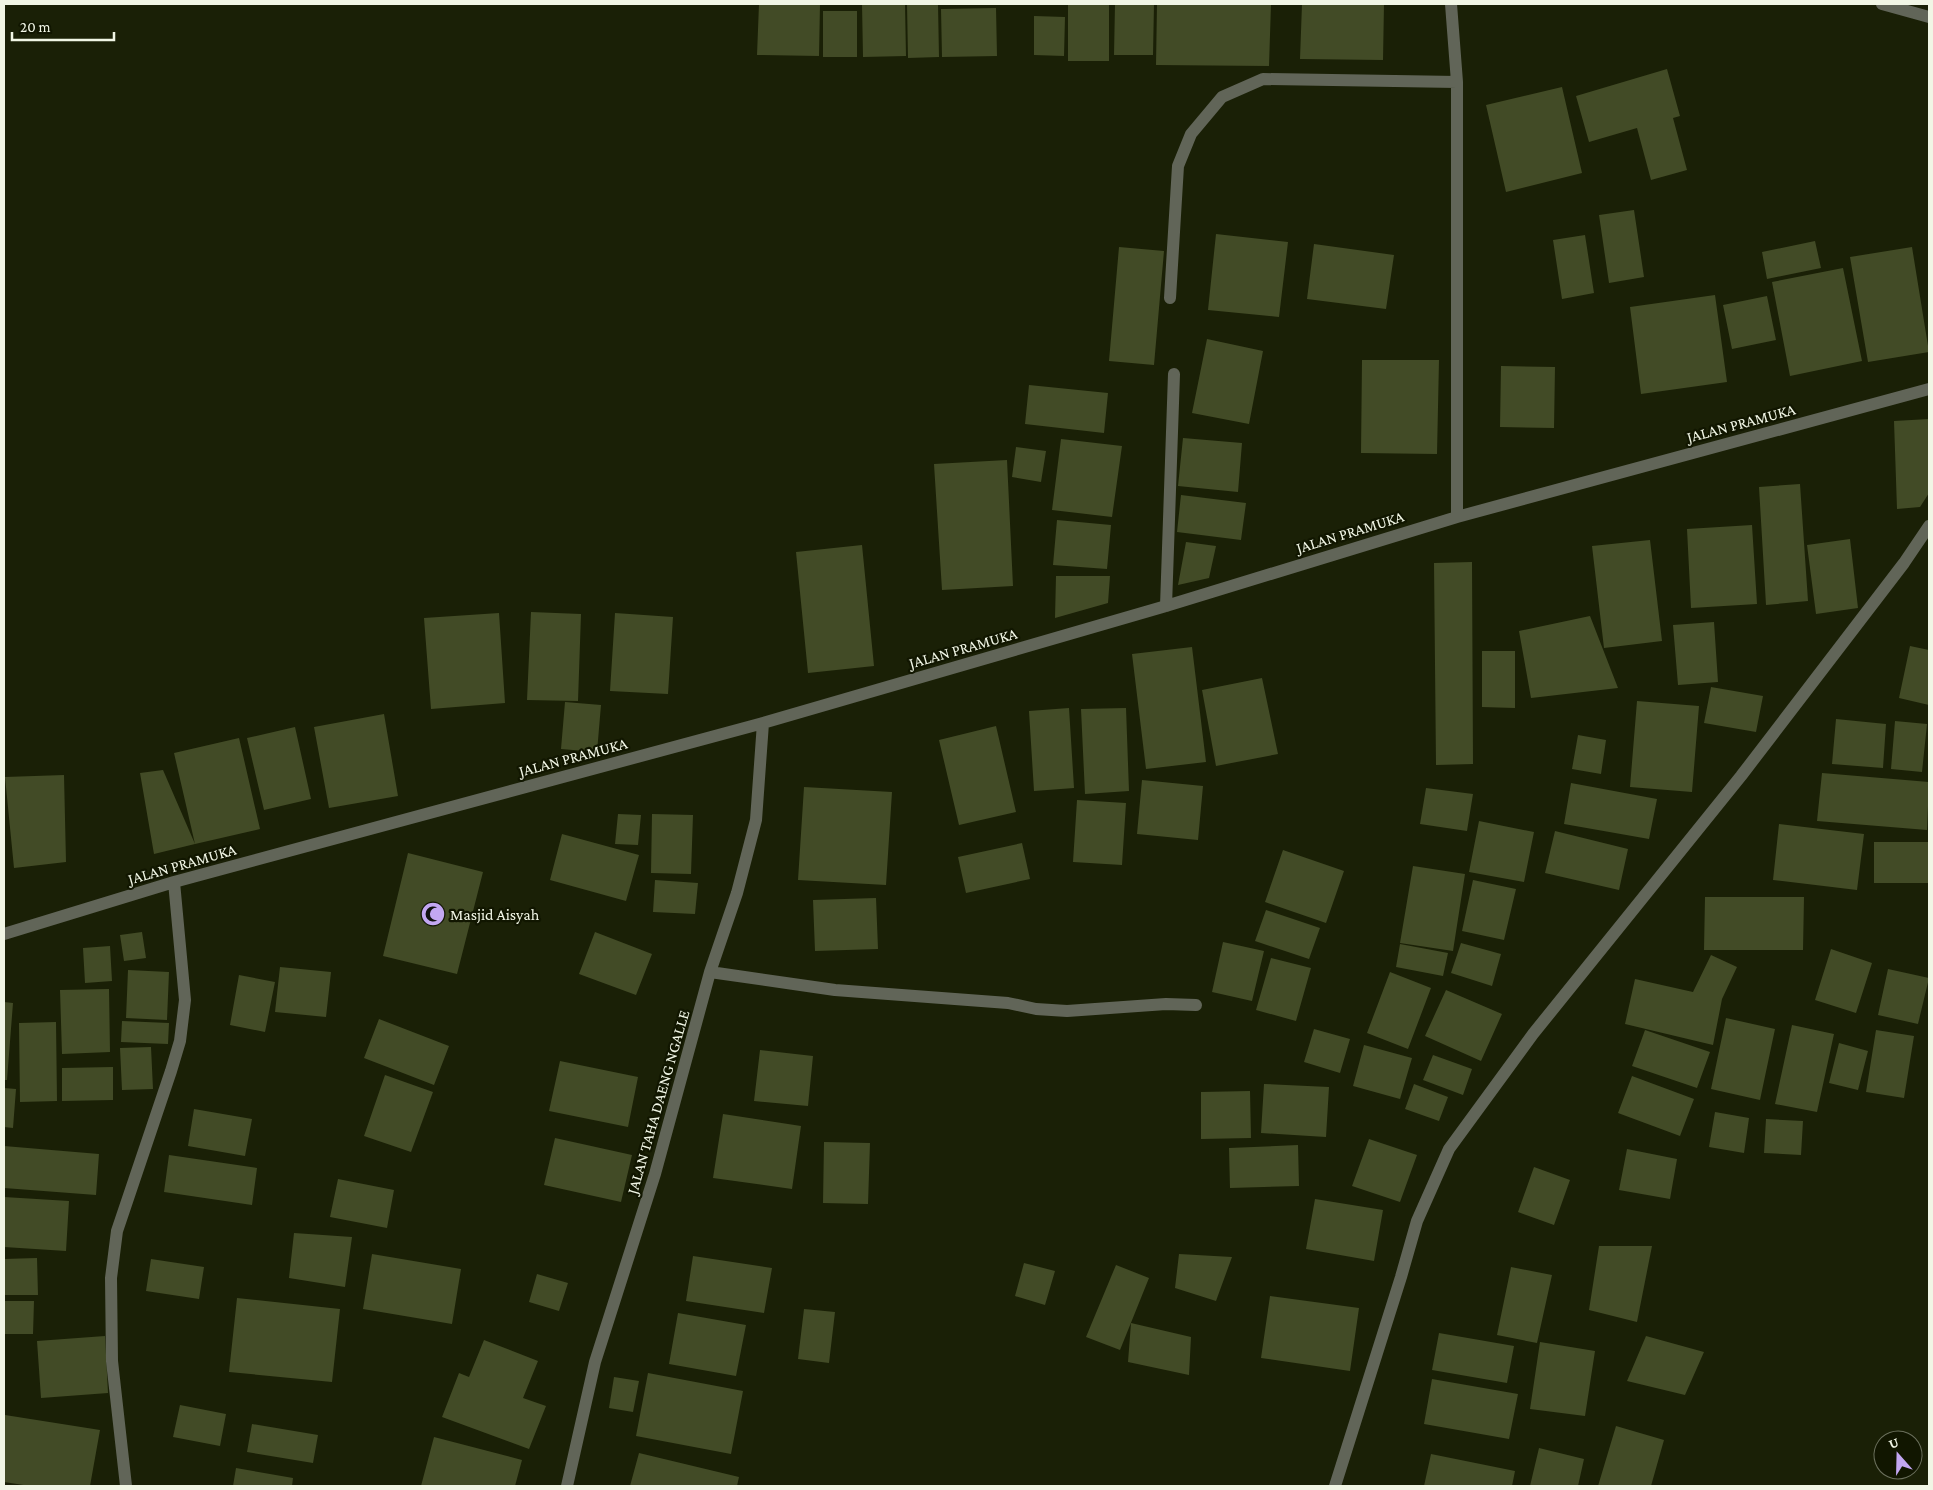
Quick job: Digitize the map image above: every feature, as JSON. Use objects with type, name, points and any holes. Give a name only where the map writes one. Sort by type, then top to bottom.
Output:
[{"type":"street","points":[[1451,4],[1457,82],[1457,517]]},
{"type":"street","points":[[1882,4],[1929,17]]},
{"type":"street","points":[[1170,298],[1178,166],[1191,134],[1222,97],[1263,79],[1457,82]]},
{"type":"street","points":[[1166,606],[1174,374]]},
{"type":"street","name":"JALAN PRAMUKA","points":[[4,934],[174,882],[763,723],[1166,606],[1457,517],[1929,389]]},
{"type":"street","points":[[1334,1486],[1417,1221],[1449,1149],[1533,1034],[1741,776],[1904,563],[1929,526]]},
{"type":"street","name":"JALAN TAHA DAENG NGALLE","points":[[567,1486],[595,1362],[655,1174],[710,972],[737,892],[756,820],[763,723]]},
{"type":"street","points":[[126,1486],[112,1361],[111,1278],[117,1231],[180,1041],[185,1000],[174,882]]},
{"type":"street","points":[[710,972],[835,990],[1008,1003],[1036,1009],[1067,1011],[1166,1004],[1196,1005]]},
{"type":"building","points":[[759,4],[820,4],[819,56],[757,55]]},
{"type":"building","points":[[862,4],[905,4],[906,56],[863,57]]},
{"type":"building","points":[[907,4],[938,4],[939,57],[908,58]]},
{"type":"building","points":[[1068,4],[1109,4],[1109,61],[1068,61]]},
{"type":"building","points":[[1115,4],[1154,4],[1153,55],[1114,55]]},
{"type":"building","points":[[1157,4],[1271,4],[1269,66],[1156,65]]},
{"type":"building","points":[[1302,4],[1384,4],[1383,60],[1300,59]]},
{"type":"building","points":[[996,8],[997,56],[942,57],[941,9]]},
{"type":"building","points":[[823,11],[857,11],[857,57],[823,57]]},
{"type":"building","points":[[1034,16],[1065,17],[1064,56],[1034,55]]},
{"type":"building","points":[[1667,69],[1680,116],[1673,118],[1687,170],[1651,180],[1637,128],[1589,142],[1576,96]]},
{"type":"building","points":[[1562,87],[1582,173],[1506,192],[1486,105]]},
{"type":"building","points":[[1634,210],[1644,277],[1609,283],[1599,215]]},
{"type":"building","points":[[1216,234],[1288,242],[1279,317],[1208,310]]},
{"type":"building","points":[[1585,235],[1594,293],[1562,299],[1553,240]]},
{"type":"building","points":[[1815,241],[1821,268],[1767,279],[1762,252]]},
{"type":"building","points":[[1314,244],[1394,255],[1386,309],[1307,299]]},
{"type":"building","points":[[1119,247],[1164,251],[1154,365],[1109,361]]},
{"type":"building","points":[[1912,247],[1929,352],[1868,362],[1850,257]]},
{"type":"building","points":[[1843,268],[1862,361],[1790,376],[1772,282]]},
{"type":"building","points":[[1715,295],[1727,382],[1641,394],[1630,307]]},
{"type":"building","points":[[1767,296],[1776,340],[1732,349],[1723,305]]},
{"type":"building","points":[[1207,339],[1263,351],[1249,424],[1192,413]]},
{"type":"building","points":[[1362,360],[1439,360],[1437,454],[1361,453]]},
{"type":"building","points":[[1501,366],[1555,367],[1554,428],[1500,427]]},
{"type":"building","points":[[1029,385],[1108,393],[1104,433],[1025,424]]},
{"type":"building","points":[[1929,419],[1929,493],[1920,507],[1897,509],[1894,421]]},
{"type":"building","points":[[1183,438],[1242,443],[1238,492],[1178,486]]},
{"type":"building","points":[[1061,439],[1122,446],[1112,517],[1052,510]]},
{"type":"building","points":[[1016,447],[1046,451],[1041,482],[1012,477]]},
{"type":"building","points":[[1007,460],[1013,586],[942,590],[934,464]]},
{"type":"building","points":[[1800,484],[1808,601],[1766,605],[1759,487]]},
{"type":"building","points":[[1181,495],[1246,503],[1241,540],[1177,532]]},
{"type":"building","points":[[1057,520],[1111,525],[1107,569],[1053,565]]},
{"type":"building","points":[[1752,525],[1757,604],[1691,608],[1687,529]]},
{"type":"building","points":[[1850,539],[1858,608],[1816,614],[1807,545]]},
{"type":"building","points":[[1650,540],[1662,641],[1604,648],[1592,546]]},
{"type":"building","points":[[1186,542],[1216,546],[1209,578],[1178,585]]},
{"type":"building","points":[[862,545],[874,666],[808,673],[796,552]]},
{"type":"building","points":[[1472,562],[1473,764],[1436,765],[1434,563]]},
{"type":"building","points":[[1056,576],[1110,576],[1108,603],[1055,618]]},
{"type":"building","points":[[531,612],[581,614],[578,701],[527,700]]},
{"type":"building","points":[[499,613],[505,703],[431,709],[424,618]]},
{"type":"building","points":[[615,613],[673,617],[668,694],[610,691]]},
{"type":"building","points":[[1590,616],[1618,688],[1531,698],[1519,631]]},
{"type":"building","points":[[1714,622],[1718,682],[1678,685],[1673,625]]},
{"type":"building","points":[[1910,646],[1929,650],[1929,705],[1899,698]]},
{"type":"building","points":[[1192,647],[1206,762],[1146,769],[1132,654]]},
{"type":"building","points":[[1482,651],[1515,651],[1515,708],[1482,707]]},
{"type":"building","points":[[1262,678],[1278,754],[1216,766],[1202,690]]},
{"type":"building","points":[[1711,687],[1763,696],[1756,732],[1704,723]]},
{"type":"building","points":[[1637,701],[1699,706],[1692,792],[1630,787]]},
{"type":"building","points":[[565,702],[601,705],[597,752],[561,749]]},
{"type":"building","points":[[1069,708],[1074,788],[1034,791],[1029,711]]},
{"type":"building","points":[[1126,708],[1129,791],[1085,794],[1081,709]]},
{"type":"building","points":[[384,714],[398,796],[329,808],[314,727]]},
{"type":"building","points":[[1836,719],[1886,724],[1883,768],[1832,764]]},
{"type":"building","points":[[1895,721],[1927,724],[1922,772],[1891,769]]},
{"type":"building","points":[[996,726],[1016,812],[959,825],[939,740]]},
{"type":"building","points":[[295,727],[311,799],[264,810],[247,738]]},
{"type":"building","points":[[1578,735],[1606,740],[1601,774],[1572,769]]},
{"type":"building","points":[[239,738],[260,829],[195,844],[174,753]]},
{"type":"building","points":[[163,770],[195,844],[154,854],[140,773]]},
{"type":"building","points":[[1822,773],[1929,782],[1927,830],[1817,821]]},
{"type":"building","points":[[64,775],[66,862],[14,868],[5,777]]},
{"type":"building","points":[[1142,780],[1203,786],[1198,840],[1137,834]]},
{"type":"building","points":[[1571,783],[1657,799],[1649,839],[1564,824]]},
{"type":"building","points":[[804,787],[892,792],[886,885],[798,880]]},
{"type":"building","points":[[1426,788],[1473,794],[1467,831],[1420,824]]},
{"type":"building","points":[[1077,800],[1126,803],[1122,865],[1073,862]]},
{"type":"building","points":[[618,814],[641,815],[638,845],[615,844]]},
{"type":"building","points":[[652,814],[693,815],[691,874],[651,873]]},
{"type":"building","points":[[1479,821],[1534,832],[1524,882],[1469,872]]},
{"type":"building","points":[[1779,824],[1864,834],[1857,890],[1773,880]]},
{"type":"building","points":[[1555,831],[1628,849],[1619,890],[1545,873]]},
{"type":"building","points":[[562,834],[639,855],[626,901],[550,880]]},
{"type":"building","points":[[1874,842],[1929,842],[1929,883],[1874,883]]},
{"type":"building","points":[[1022,843],[1030,879],[966,893],[958,857]]},
{"type":"building","points":[[1283,850],[1344,871],[1326,923],[1265,902]]},
{"type":"building","name":"Masjid Aisyah","points":[[408,853],[483,872],[457,974],[383,956]]},
{"type":"building","points":[[1413,866],[1465,874],[1453,951],[1400,943]]},
{"type":"building","points":[[655,880],[698,883],[695,914],[653,912]]},
{"type":"building","points":[[1473,880],[1516,889],[1504,940],[1462,931]]},
{"type":"building","points":[[1705,897],[1804,897],[1803,950],[1704,950]]},
{"type":"building","points":[[876,898],[878,949],[815,951],[813,900]]},
{"type":"building","points":[[1266,910],[1320,928],[1309,959],[1255,941]]},
{"type":"building","points":[[142,932],[146,958],[124,961],[120,935]]},
{"type":"building","points":[[595,932],[652,954],[636,995],[579,974]]},
{"type":"building","points":[[1223,942],[1264,951],[1252,1001],[1212,992]]},
{"type":"building","points":[[1461,943],[1501,954],[1492,986],[1451,973]]},
{"type":"building","points":[[1400,944],[1448,953],[1443,976],[1396,967]]},
{"type":"building","points":[[110,946],[112,981],[85,983],[83,948]]},
{"type":"building","points":[[1831,949],[1872,963],[1856,1013],[1815,1000]]},
{"type":"building","points":[[1711,955],[1737,967],[1722,999],[1713,1045],[1625,1024],[1635,979],[1693,992]]},
{"type":"building","points":[[1271,958],[1311,968],[1296,1021],[1256,1010]]},
{"type":"building","points":[[280,967],[331,972],[326,1017],[275,1012]]},
{"type":"building","points":[[1888,969],[1929,978],[1918,1024],[1878,1015]]},
{"type":"building","points":[[128,970],[169,972],[167,1020],[126,1018]]},
{"type":"building","points":[[1390,972],[1431,988],[1408,1049],[1367,1033]]},
{"type":"building","points":[[239,975],[275,982],[265,1032],[230,1025]]},
{"type":"building","points":[[109,989],[110,1052],[62,1054],[60,990]]},
{"type":"building","points":[[1446,990],[1502,1014],[1481,1061],[1425,1036]]},
{"type":"building","points":[[4,1002],[13,1003],[7,1080],[4,1080]]},
{"type":"building","points":[[1726,1018],[1775,1029],[1760,1100],[1711,1089]]},
{"type":"building","points":[[379,1019],[449,1046],[434,1085],[364,1058]]},
{"type":"building","points":[[122,1021],[169,1023],[168,1044],[121,1042]]},
{"type":"building","points":[[56,1022],[57,1101],[20,1102],[19,1023]]},
{"type":"building","points":[[1792,1025],[1834,1034],[1817,1112],[1775,1104]]},
{"type":"building","points":[[1314,1029],[1350,1039],[1340,1073],[1304,1062]]},
{"type":"building","points":[[1645,1030],[1710,1052],[1697,1088],[1632,1066]]},
{"type":"building","points":[[1876,1030],[1914,1036],[1904,1098],[1866,1092]]},
{"type":"building","points":[[1839,1043],[1868,1051],[1858,1090],[1829,1083]]},
{"type":"building","points":[[1364,1045],[1412,1058],[1400,1099],[1353,1086]]},
{"type":"building","points":[[151,1047],[153,1089],[122,1090],[120,1048]]},
{"type":"building","points":[[760,1050],[813,1056],[808,1106],[754,1101]]},
{"type":"building","points":[[1433,1055],[1472,1069],[1463,1095],[1423,1080]]},
{"type":"building","points":[[560,1061],[638,1077],[628,1127],[549,1111]]},
{"type":"building","points":[[113,1067],[113,1100],[62,1101],[62,1068]]},
{"type":"building","points":[[385,1075],[433,1092],[411,1152],[364,1136]]},
{"type":"building","points":[[1632,1076],[1694,1099],[1680,1136],[1618,1113]]},
{"type":"building","points":[[1264,1084],[1329,1087],[1326,1137],[1261,1133]]},
{"type":"building","points":[[1414,1084],[1448,1097],[1439,1121],[1405,1109]]},
{"type":"building","points":[[4,1088],[16,1089],[13,1128],[4,1127]]},
{"type":"building","points":[[1250,1091],[1251,1138],[1201,1139],[1201,1092]]},
{"type":"building","points":[[194,1109],[252,1119],[245,1156],[188,1146]]},
{"type":"building","points":[[1715,1112],[1749,1118],[1744,1153],[1709,1147]]},
{"type":"building","points":[[723,1114],[801,1126],[792,1189],[713,1178]]},
{"type":"building","points":[[1766,1119],[1803,1121],[1801,1155],[1764,1153]]},
{"type":"building","points":[[555,1138],[632,1155],[621,1202],[544,1185]]},
{"type":"building","points":[[1369,1139],[1417,1155],[1400,1202],[1352,1186]]},
{"type":"building","points":[[824,1142],[870,1143],[868,1204],[823,1203]]},
{"type":"building","points":[[1298,1145],[1299,1186],[1230,1188],[1229,1148]]},
{"type":"building","points":[[4,1146],[99,1154],[96,1195],[4,1188]]},
{"type":"building","points":[[1627,1149],[1677,1159],[1670,1199],[1619,1190]]},
{"type":"building","points":[[169,1155],[257,1168],[252,1205],[164,1192]]},
{"type":"building","points":[[1534,1167],[1570,1180],[1554,1225],[1518,1212]]},
{"type":"building","points":[[338,1179],[394,1190],[387,1228],[330,1217]]},
{"type":"building","points":[[4,1197],[69,1201],[66,1251],[4,1247]]},
{"type":"building","points":[[1315,1199],[1383,1210],[1374,1261],[1306,1249]]},
{"type":"building","points":[[294,1233],[352,1237],[345,1287],[289,1278]]},
{"type":"building","points":[[1599,1246],[1652,1246],[1637,1322],[1589,1310]]},
{"type":"building","points":[[372,1254],[461,1269],[452,1324],[363,1309]]},
{"type":"building","points":[[1179,1254],[1232,1257],[1216,1301],[1175,1288]]},
{"type":"building","points":[[693,1256],[772,1268],[764,1313],[686,1301]]},
{"type":"building","points":[[37,1258],[38,1295],[4,1295],[4,1259]]},
{"type":"building","points":[[151,1259],[204,1267],[199,1299],[146,1291]]},
{"type":"building","points":[[1024,1263],[1055,1271],[1045,1305],[1015,1296]]},
{"type":"building","points":[[1116,1265],[1149,1278],[1120,1350],[1086,1337]]},
{"type":"building","points":[[1511,1267],[1552,1275],[1537,1343],[1497,1335]]},
{"type":"building","points":[[537,1274],[568,1283],[559,1311],[529,1302]]},
{"type":"building","points":[[1270,1296],[1359,1308],[1350,1371],[1261,1358]]},
{"type":"building","points":[[237,1298],[340,1309],[332,1382],[229,1372]]},
{"type":"building","points":[[4,1301],[34,1301],[33,1334],[4,1334]]},
{"type":"building","points":[[804,1309],[835,1312],[829,1363],[798,1359]]},
{"type":"building","points":[[678,1313],[746,1325],[736,1376],[669,1364]]},
{"type":"building","points":[[1131,1323],[1191,1337],[1189,1375],[1128,1362]]},
{"type":"building","points":[[1439,1333],[1514,1346],[1507,1383],[1432,1370]]},
{"type":"building","points":[[105,1336],[108,1393],[41,1398],[37,1341]]},
{"type":"building","points":[[1646,1336],[1704,1352],[1685,1395],[1627,1381]]},
{"type":"building","points":[[484,1340],[538,1361],[523,1398],[546,1406],[529,1449],[442,1417],[459,1373],[469,1377]]},
{"type":"building","points":[[1540,1342],[1595,1351],[1585,1416],[1530,1409]]},
{"type":"building","points":[[648,1373],[743,1391],[731,1454],[636,1436]]},
{"type":"building","points":[[614,1377],[639,1381],[633,1412],[609,1408]]},
{"type":"building","points":[[1432,1379],[1518,1394],[1509,1439],[1424,1424]]},
{"type":"building","points":[[180,1405],[226,1414],[220,1446],[173,1437]]},
{"type":"building","points":[[5,1415],[100,1430],[90,1486],[30,1486],[4,1482]]},
{"type":"building","points":[[252,1424],[318,1435],[313,1463],[247,1452]]},
{"type":"building","points":[[1616,1426],[1664,1440],[1651,1486],[1598,1486]]},
{"type":"building","points":[[434,1437],[522,1460],[515,1486],[421,1486]]},
{"type":"building","points":[[1539,1448],[1584,1459],[1578,1486],[1530,1486]]},
{"type":"building","points":[[639,1453],[739,1477],[737,1486],[630,1486]]},
{"type":"building","points":[[1431,1454],[1515,1471],[1512,1486],[1424,1486]]},
{"type":"building","points":[[236,1468],[293,1478],[292,1486],[233,1486]]},
{"type":"place","name":"Masjid Aisyah","points":[[433,914]]}]
